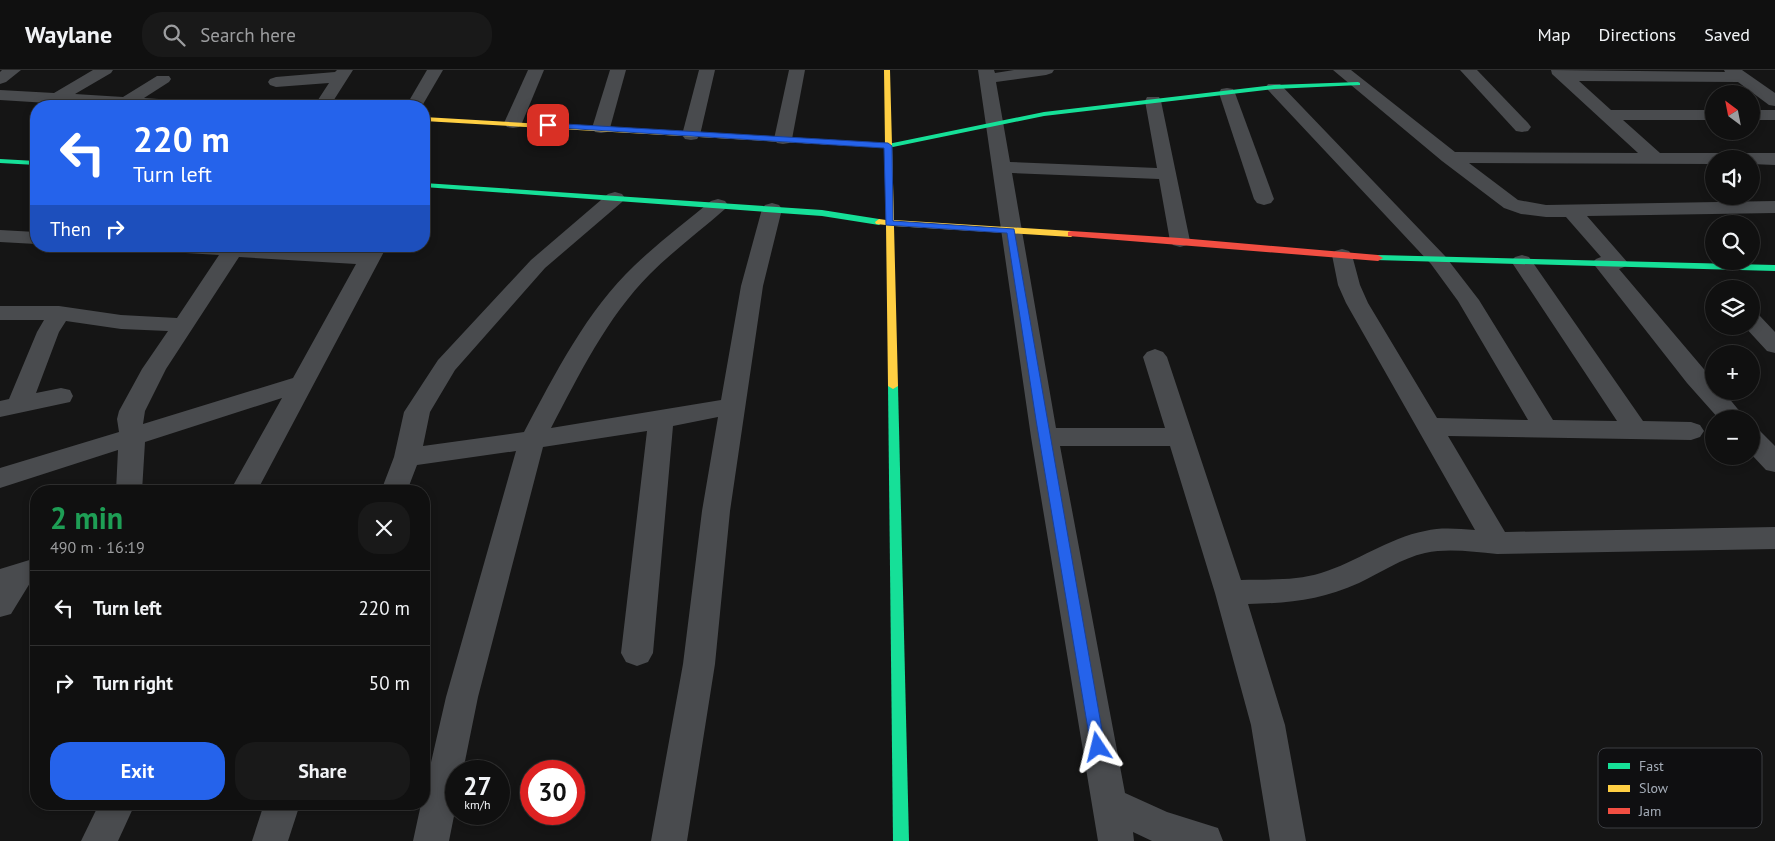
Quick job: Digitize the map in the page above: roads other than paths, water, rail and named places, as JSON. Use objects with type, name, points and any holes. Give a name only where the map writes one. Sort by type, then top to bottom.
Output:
[{"type":"street","points":[[0,79],[13,70]]},
{"type":"street","points":[[0,95],[54,100],[105,70]]},
{"type":"street","points":[[418,100],[435,70]]},
{"type":"street","points":[[513,123],[536,70]]},
{"type":"street","points":[[601,128],[618,70]]},
{"type":"street","points":[[691,135],[707,70]]},
{"type":"street","points":[[783,139],[797,70]]},
{"type":"street","points":[[887,70],[901,841]]},
{"type":"street","points":[[1046,70],[987,74],[1044,437],[1116,841]]},
{"type":"street","points":[[1341,70],[1365,77],[1400,115],[1448,157],[1511,204],[1521,208],[1546,211],[1572,211],[1775,207]]},
{"type":"street","points":[[1468,70],[1522,128]]},
{"type":"street","points":[[1560,73],[1736,73],[1775,101]]},
{"type":"street","points":[[1560,73],[1655,158]]},
{"type":"street","points":[[276,82],[343,74]]},
{"type":"street","points":[[326,100],[343,74]]},
{"type":"street","points":[[430,119],[888,146],[1044,114],[1365,77]]},
{"type":"street","points":[[130,100],[163,78]]},
{"type":"street","points":[[1274,86],[1438,260],[1468,300],[1546,429]]},
{"type":"street","points":[[1227,93],[1264,199]]},
{"type":"street","points":[[1154,101],[1180,241]]},
{"type":"street","points":[[1607,115],[1705,115]]},
{"type":"street","points":[[1760,115],[1775,115]]},
{"type":"street","points":[[1448,157],[1655,158],[1771,162]]},
{"type":"street","points":[[0,161],[30,163]]},
{"type":"street","points":[[1002,167],[1168,174]]},
{"type":"street","points":[[430,185],[772,209],[822,213],[889,223],[1180,241],[1393,259],[1774,268]]},
{"type":"street","points":[[396,485],[407,457],[418,412],[446,365],[538,264],[615,198]]},
{"type":"street","points":[[431,841],[462,697],[532,441],[570,371],[608,310],[642,270],[718,206]]},
{"type":"street","points":[[669,841],[699,664],[716,511],[752,286],[772,209]]},
{"type":"street","points":[[1572,211],[1696,377],[1726,410]]},
{"type":"street","points":[[0,236],[30,238]]},
{"type":"street","points":[[129,485],[132,437],[130,419],[132,411],[154,369],[232,252]]},
{"type":"street","points":[[247,485],[374,252]]},
{"type":"street","points":[[1342,255],[1349,284],[1357,303],[1497,543]]},
{"type":"street","points":[[1522,261],[1636,430]]},
{"type":"street","points":[[0,313],[60,313],[121,322],[185,325]]},
{"type":"street","points":[[10,407],[48,332],[60,313]]},
{"type":"street","points":[[1760,329],[1774,344]]},
{"type":"street","points":[[1155,357],[1230,593],[1268,725],[1288,841]]},
{"type":"street","points":[[0,478],[304,383]]},
{"type":"street","points":[[10,407],[61,396]]},
{"type":"street","points":[[407,457],[532,441],[662,420],[733,406]]},
{"type":"street","points":[[638,653],[662,420]]},
{"type":"street","points":[[1430,427],[1691,431]]},
{"type":"street","points":[[1044,437],[1180,437]]},
{"type":"street","points":[[1760,447],[1775,463]]},
{"type":"street","points":[[1230,593],[1310,588],[1415,544],[1430,541],[1456,540],[1497,543],[1775,538]]},
{"type":"street","points":[[0,605],[18,575]]},
{"type":"street","points":[[1109,803],[1163,828],[1205,841]]},
{"type":"street","points":[[99,841],[114,810]]},
{"type":"street","points":[[270,841],[280,810]]}]
